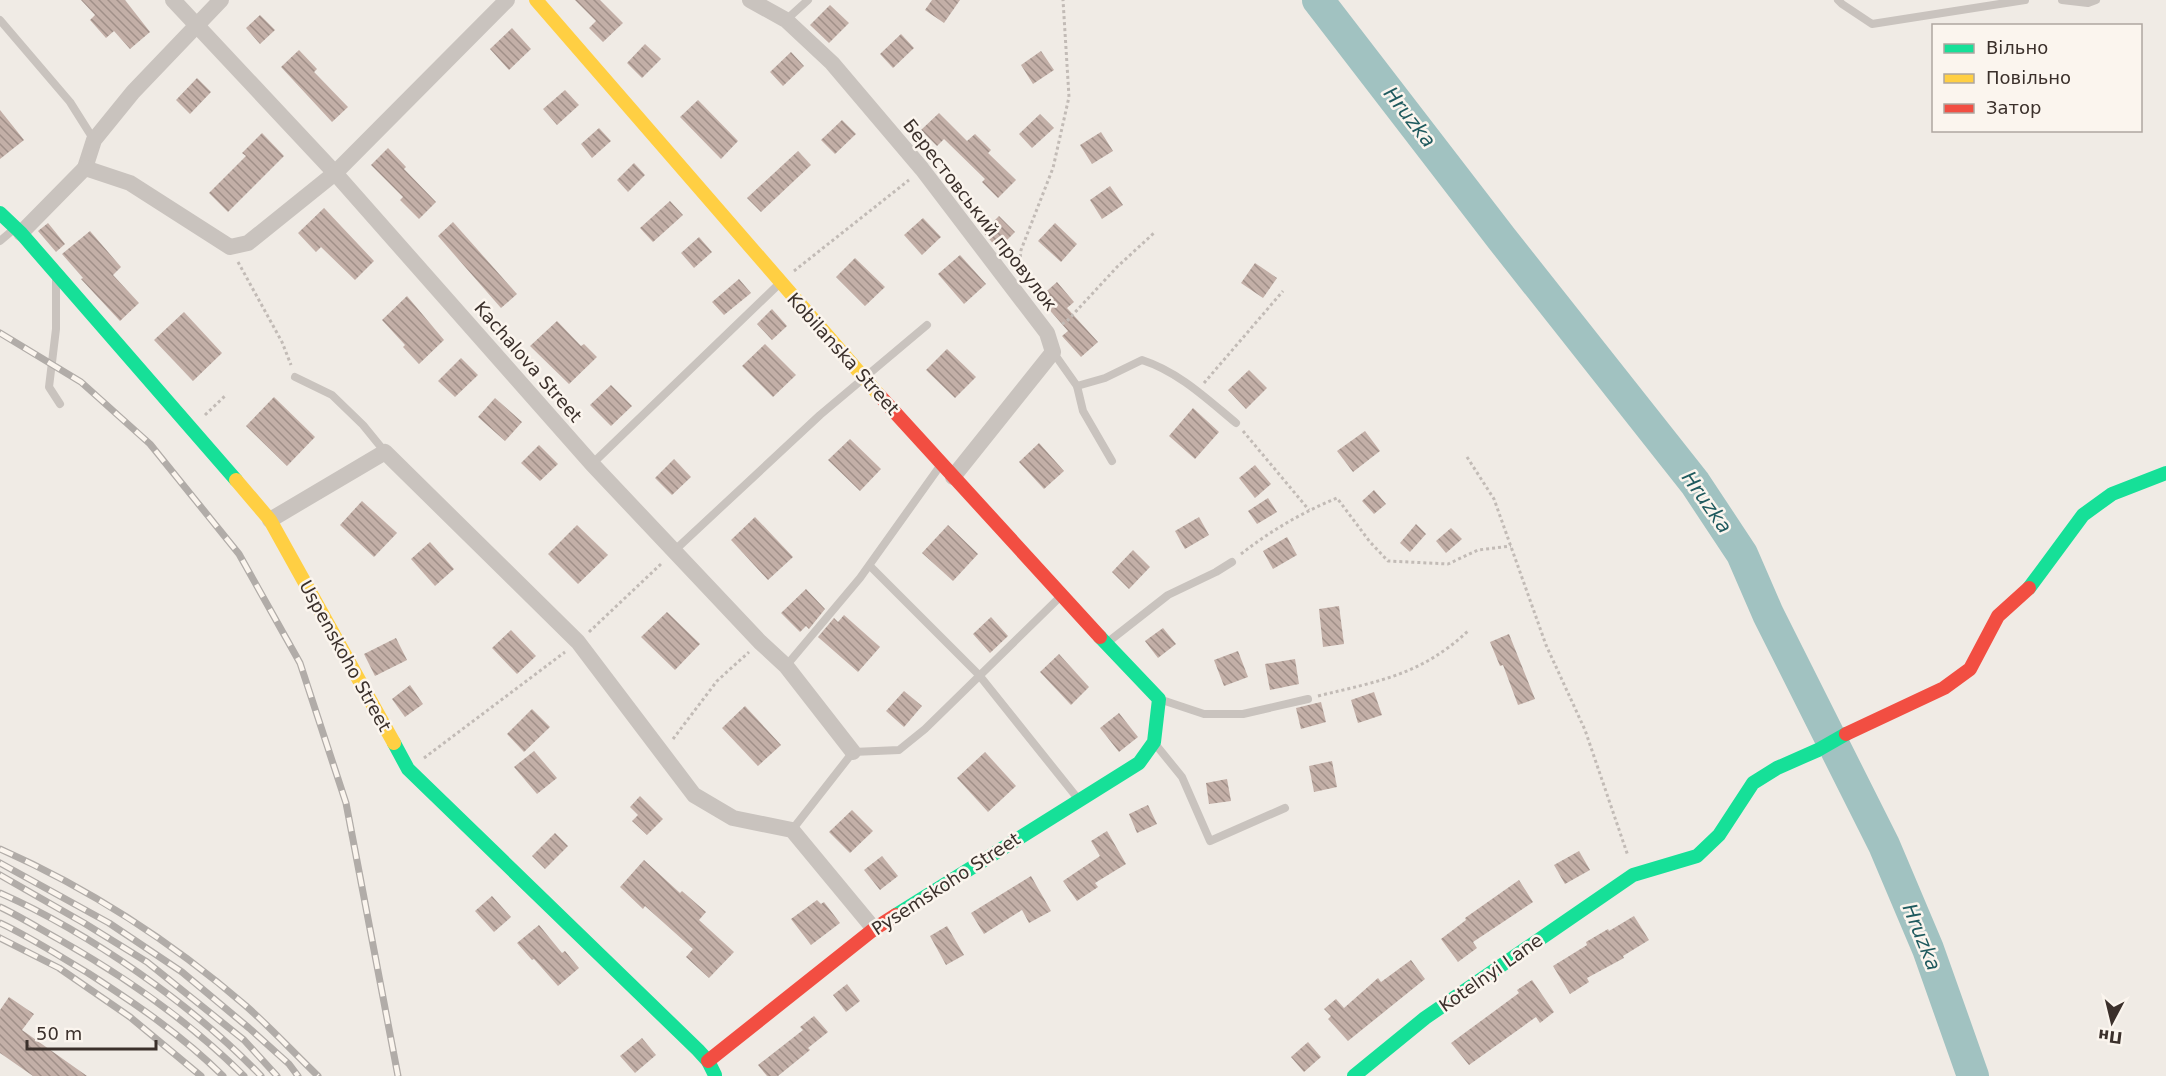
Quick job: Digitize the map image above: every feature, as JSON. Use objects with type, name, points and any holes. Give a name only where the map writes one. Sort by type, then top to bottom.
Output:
[{"type":"street","name":"Kachalova Street","points":[[173,0],[335,173],[592,464],[760,642],[786,666],[853,752]]},
{"type":"street","points":[[18,231],[84,168],[94,140],[133,92],[221,0]]},
{"type":"street","points":[[84,168],[130,183],[230,247],[248,243],[335,173],[507,0]]},
{"type":"street","name":"Kobilanska Street","points":[[536,0],[780,283],[941,465],[1159,699]]},
{"type":"street","name":"Берестовський провулок","points":[[750,0],[786,20],[832,63],[922,169],[1047,333],[1053,352]]},
{"type":"street","name":"Uspenskoho Street","points":[[0,213],[270,520],[408,769],[708,1061],[715,1076]]},
{"type":"street","points":[[953,477],[1053,352]]},
{"type":"street","points":[[270,520],[385,452],[578,642],[694,795],[733,818],[792,830],[874,929]]},
{"type":"street","name":"Kotelnyi Lane","points":[[1354,1076],[1425,1018],[1633,874],[1697,856],[1719,835],[1753,783],[1777,768],[1818,750],[1843,735],[1944,688],[1970,669],[1998,616],[2026,592],[2083,516],[2112,494],[2166,473]]},
{"type":"street","points":[[1154,742],[1159,699]]},
{"type":"street","name":"Pysemskoho Street","points":[[708,1061],[874,929],[1139,763],[1154,742]]},
{"type":"lane","points":[[786,20],[807,0]]},
{"type":"lane","points":[[1839,0],[1872,24],[2025,0]]},
{"type":"lane","points":[[2062,0],[2088,3],[2096,0]]},
{"type":"lane","points":[[0,20],[70,102],[94,140]]},
{"type":"lane","points":[[0,242],[18,231]]},
{"type":"lane","points":[[56,274],[56,330],[49,387],[60,404]]},
{"type":"lane","points":[[592,464],[780,283]]},
{"type":"lane","points":[[674,551],[864,376],[927,325]]},
{"type":"lane","points":[[1053,352],[1077,387],[1083,411],[1112,461]]},
{"type":"lane","points":[[1077,387],[1105,378],[1142,360],[1162,367],[1197,391],[1236,423]]},
{"type":"lane","points":[[295,377],[332,395],[363,425],[385,452]]},
{"type":"lane","points":[[786,666],[870,566],[941,465]]},
{"type":"lane","points":[[1106,644],[1168,595],[1232,562]]},
{"type":"lane","points":[[870,566],[979,675],[1079,800]]},
{"type":"lane","points":[[792,830],[853,752],[899,750],[926,729],[1061,596]]},
{"type":"lane","points":[[1159,699],[1204,714],[1243,714],[1308,699]]},
{"type":"lane","points":[[1154,742],[1182,777],[1210,841],[1285,808]]},
{"type":"path","points":[[1016,292],[1021,250],[1053,168],[1069,97],[1064,0]]},
{"type":"path","points":[[780,283],[922,169]]},
{"type":"path","points":[[1047,333],[1067,321],[1117,267],[1155,233]]},
{"type":"path","points":[[230,247],[245,279],[282,342],[295,377]]},
{"type":"path","points":[[1197,391],[1283,291]]},
{"type":"path","points":[[191,429],[226,395]]},
{"type":"path","points":[[1236,423],[1309,510]]},
{"type":"path","points":[[1467,457],[1494,499],[1546,645],[1585,730],[1633,874]]},
{"type":"path","points":[[1232,562],[1255,543],[1309,510],[1337,498],[1370,542],[1388,561],[1448,564],[1478,550],[1511,546]]},
{"type":"path","points":[[408,769],[578,642],[674,551]]},
{"type":"path","points":[[1308,699],[1398,676],[1425,664],[1468,631]]},
{"type":"path","points":[[662,753],[717,681],[760,642]]},
{"type":"building","points":[[81,0],[125,0],[150,32],[130,49],[114,31],[106,38],[90,20],[95,15]]},
{"type":"building","points":[[575,0],[600,0],[623,23],[603,42],[589,28],[596,21]]},
{"type":"building","points":[[932,0],[960,0],[944,23],[925,10]]},
{"type":"building","points":[[830,5],[849,23],[829,43],[810,25]]},
{"type":"building","points":[[260,15],[275,30],[260,44],[246,28]]},
{"type":"building","points":[[512,28],[531,49],[509,70],[490,49]]},
{"type":"building","points":[[901,34],[914,48],[893,68],[880,54]]},
{"type":"building","points":[[645,44],[661,59],[642,78],[627,63]]},
{"type":"building","points":[[299,50],[317,69],[314,72],[348,107],[332,122],[281,67]]},
{"type":"building","points":[[1041,51],[1054,70],[1033,84],[1021,65]]},
{"type":"building","points":[[791,52],[804,66],[783,86],[770,72]]},
{"type":"building","points":[[197,78],[211,92],[190,114],[176,100]]},
{"type":"building","points":[[565,90],[579,105],[557,125],[543,109]]},
{"type":"building","points":[[698,100],[738,141],[721,159],[680,117]]},
{"type":"building","points":[[0,110],[24,140],[0,159]]},
{"type":"building","points":[[939,113],[967,141],[975,134],[991,150],[988,153],[1016,180],[998,198],[982,182],[985,179],[944,139],[937,146],[921,130]]},
{"type":"building","points":[[1040,114],[1054,128],[1032,148],[1019,134]]},
{"type":"building","points":[[842,120],[856,134],[835,154],[821,140]]},
{"type":"building","points":[[599,128],[611,141],[592,158],[581,144]]},
{"type":"building","points":[[1101,132],[1113,151],[1092,164],[1080,145]]},
{"type":"building","points":[[262,133],[284,156],[228,212],[209,193],[246,156],[242,153]]},
{"type":"building","points":[[388,148],[406,167],[404,169],[436,202],[419,219],[400,200],[403,197],[371,165]]},
{"type":"building","points":[[798,151],[811,165],[761,212],[747,198]]},
{"type":"building","points":[[634,163],[645,175],[628,192],[617,180]]},
{"type":"building","points":[[1110,186],[1123,205],[1102,219],[1090,200]]},
{"type":"building","points":[[670,201],[683,215],[653,242],[640,228]]},
{"type":"building","points":[[324,208],[374,261],[355,280],[321,247],[316,252],[298,233]]},
{"type":"building","points":[[999,216],[1015,232],[998,249],[983,232]]},
{"type":"building","points":[[923,218],[941,237],[922,255],[904,235]]},
{"type":"building","points":[[453,222],[517,294],[501,308],[438,236]]},
{"type":"building","points":[[48,223],[65,244],[56,252],[38,231]]},
{"type":"building","points":[[1055,223],[1077,244],[1061,262],[1038,241]]},
{"type":"building","points":[[90,231],[121,267],[113,275],[139,303],[120,321],[81,279],[83,278],[62,254]]},
{"type":"building","points":[[699,237],[712,252],[694,268],[681,253]]},
{"type":"building","points":[[960,255],[986,284],[964,304],[938,274]]},
{"type":"building","points":[[855,258],[885,287],[865,306],[836,277]]},
{"type":"building","points":[[1255,263],[1277,278],[1263,298],[1241,283]]},
{"type":"building","points":[[739,279],[751,293],[724,315],[712,302]]},
{"type":"building","points":[[1057,282],[1074,302],[1067,308],[1098,342],[1081,357],[1062,336],[1068,331],[1039,298]]},
{"type":"building","points":[[407,296],[444,340],[419,364],[382,320]]},
{"type":"building","points":[[772,309],[787,326],[772,340],[757,324]]},
{"type":"building","points":[[184,312],[222,353],[193,381],[154,340]]},
{"type":"building","points":[[557,321],[581,346],[584,344],[597,357],[569,384],[530,346]]},
{"type":"building","points":[[765,344],[796,375],[773,397],[742,366]]},
{"type":"building","points":[[947,349],[976,377],[955,398],[926,370]]},
{"type":"building","points":[[461,358],[478,375],[455,397],[438,381]]},
{"type":"building","points":[[1249,370],[1267,388],[1246,409],[1228,390]]},
{"type":"building","points":[[611,385],[632,406],[611,426],[590,405]]},
{"type":"building","points":[[274,397],[315,437],[287,466],[246,426]]},
{"type":"building","points":[[495,398],[522,422],[505,441],[478,417]]},
{"type":"building","points":[[1193,408],[1219,432],[1195,459],[1169,436]]},
{"type":"building","points":[[1365,431],[1380,451],[1353,472],[1337,451]]},
{"type":"building","points":[[850,439],[881,469],[860,491],[828,460]]},
{"type":"building","points":[[1039,443],[1064,471],[1044,489],[1019,462]]},
{"type":"building","points":[[539,445],[558,464],[540,481],[521,463]]},
{"type":"building","points":[[674,459],[691,477],[672,495],[655,478]]},
{"type":"building","points":[[1255,465],[1271,484],[1255,498],[1239,478]]},
{"type":"building","points":[[1374,490],[1386,504],[1374,514],[1362,501]]},
{"type":"building","points":[[1268,498],[1277,512],[1257,524],[1248,511]]},
{"type":"building","points":[[362,501],[397,533],[374,557],[340,525]]},
{"type":"building","points":[[755,517],[793,557],[768,580],[731,540]]},
{"type":"building","points":[[1199,517],[1209,535],[1185,549],[1175,531]]},
{"type":"building","points":[[1416,524],[1426,534],[1410,552],[1400,543]]},
{"type":"building","points":[[577,525],[608,555],[578,584],[548,554]]},
{"type":"building","points":[[948,525],[978,554],[953,581],[922,553]]},
{"type":"building","points":[[1451,528],[1462,539],[1446,553],[1436,541]]},
{"type":"building","points":[[1287,537],[1297,555],[1273,569],[1263,551]]},
{"type":"building","points":[[430,542],[454,569],[435,586],[411,559]]},
{"type":"building","points":[[1133,550],[1150,567],[1129,589],[1112,572]]},
{"type":"building","points":[[806,589],[825,609],[809,629],[806,626],[800,632],[781,613]]},
{"type":"building","points":[[1339,606],[1344,644],[1323,647],[1319,609]]},
{"type":"building","points":[[667,612],[700,644],[675,670],[641,637]]},
{"type":"building","points":[[844,615],[880,647],[858,672],[818,637],[834,618],[838,622]]},
{"type":"building","points":[[991,617],[1008,636],[990,653],[973,634]]},
{"type":"building","points":[[1163,628],[1176,644],[1158,658],[1145,641]]},
{"type":"building","points":[[511,630],[536,656],[517,674],[492,648]]},
{"type":"building","points":[[1509,634],[1535,699],[1518,705],[1503,665],[1500,666],[1490,642]]},
{"type":"building","points":[[396,638],[407,660],[375,676],[364,654]]},
{"type":"building","points":[[1238,651],[1248,677],[1224,686],[1214,660]]},
{"type":"building","points":[[1059,654],[1089,687],[1071,705],[1040,672]]},
{"type":"building","points":[[1295,659],[1299,684],[1270,690],[1265,664]]},
{"type":"building","points":[[410,685],[423,704],[405,717],[392,699]]},
{"type":"building","points":[[904,691],[922,706],[904,727],[886,711]]},
{"type":"building","points":[[1374,692],[1382,715],[1358,723],[1351,700]]},
{"type":"building","points":[[1321,702],[1326,722],[1301,729],[1296,708]]},
{"type":"building","points":[[745,706],[781,745],[758,766],[722,728]]},
{"type":"building","points":[[532,709],[550,727],[524,752],[507,734]]},
{"type":"building","points":[[1119,713],[1138,737],[1119,752],[1100,728]]},
{"type":"building","points":[[534,751],[557,778],[537,794],[514,767]]},
{"type":"building","points":[[985,752],[1016,786],[988,812],[957,778]]},
{"type":"building","points":[[1332,761],[1337,787],[1314,792],[1309,766]]},
{"type":"building","points":[[1227,779],[1231,801],[1209,804],[1206,783]]},
{"type":"building","points":[[640,796],[663,819],[647,835],[632,821],[638,815],[630,807]]},
{"type":"building","points":[[1148,805],[1157,824],[1137,833],[1129,814]]},
{"type":"building","points":[[852,810],[873,831],[850,853],[829,832]]},
{"type":"building","points":[[1107,831],[1126,864],[1095,883],[1098,887],[1077,901],[1063,881],[1100,856],[1091,841]]},
{"type":"building","points":[[555,833],[568,846],[545,869],[532,856]]},
{"type":"building","points":[[1579,851],[1590,870],[1565,884],[1554,865]]},
{"type":"building","points":[[882,856],[898,876],[880,890],[864,870]]},
{"type":"building","points":[[644,860],[680,893],[682,891],[706,912],[699,920],[734,952],[709,978],[686,957],[693,949],[645,906],[643,909],[620,887]]},
{"type":"building","points":[[1031,876],[1051,911],[1029,923],[1022,910],[984,934],[971,913]]},
{"type":"building","points":[[1519,880],[1533,902],[1473,942],[1477,948],[1458,962],[1441,939],[1466,920],[1465,918]]},
{"type":"building","points":[[492,896],[511,917],[494,932],[475,911]]},
{"type":"building","points":[[817,900],[821,904],[824,902],[840,923],[811,945],[791,919]]},
{"type":"building","points":[[1634,916],[1649,940],[1623,956],[1624,958],[1587,978],[1589,982],[1570,994],[1553,966],[1587,945],[1586,942]]},
{"type":"building","points":[[539,925],[562,953],[565,951],[579,968],[558,986],[517,943]]},
{"type":"building","points":[[947,926],[964,955],[946,965],[930,936]]},
{"type":"building","points":[[1411,960],[1425,979],[1348,1041],[1328,1019],[1331,1016],[1324,1009],[1336,999],[1344,1008],[1378,978],[1381,982]]},
{"type":"building","points":[[1532,980],[1554,1012],[1540,1023],[1536,1017],[1469,1065],[1451,1043],[1519,993],[1517,990]]},
{"type":"building","points":[[847,984],[860,1001],[846,1012],[833,995]]},
{"type":"building","points":[[9,997],[34,1014],[22,1030],[87,1076],[33,1076],[0,1053],[0,1010]]},
{"type":"building","points":[[814,1016],[828,1032],[778,1076],[767,1076],[758,1065],[803,1030],[800,1027]]},
{"type":"building","points":[[642,1038],[656,1055],[635,1073],[620,1056]]},
{"type":"building","points":[[1308,1042],[1321,1057],[1304,1072],[1291,1057]]},
{"type":"waterway","name":"Hruzka","points":[[1318,0],[1502,239],[1695,483],[1742,554],[1768,614],[1884,845],[1928,949],[1973,1076]]},
{"type":"railway","points":[[0,333],[81,382],[150,444],[239,554],[300,663],[346,803],[398,1076]]},
{"type":"railway","points":[[0,849],[97,899],[129,918],[189,960],[246,1006],[318,1076]]},
{"type":"railway","points":[[0,863],[109,923],[182,972],[249,1028],[289,1064],[298,1076]]},
{"type":"railway","points":[[0,875],[147,962],[244,1040],[277,1076]]},
{"type":"railway","points":[[0,893],[69,928],[139,973],[204,1023],[261,1076]]},
{"type":"railway","points":[[0,907],[85,954],[133,985],[201,1037],[244,1076]]},
{"type":"railway","points":[[0,923],[88,973],[124,997],[175,1034],[223,1076]]},
{"type":"railway","points":[[0,938],[59,968],[130,1017],[201,1076]]},
{"type":"traffic: fast","points":[[0,213],[21,233],[236,480]]},
{"type":"traffic: fast","points":[[2029,588],[2083,515],[2112,494],[2166,473]]},
{"type":"traffic: fast","points":[[896,915],[1139,763],[1154,742],[1159,699],[1100,637]]},
{"type":"traffic: fast","points":[[1354,1076],[1425,1018],[1633,875],[1697,856],[1719,835],[1753,783],[1777,768],[1818,750],[1846,734]]},
{"type":"traffic: fast","points":[[394,743],[408,769],[698,1050],[708,1061],[715,1075]]},
{"type":"traffic: slow","points":[[536,0],[879,395]]},
{"type":"traffic: slow","points":[[236,480],[270,520],[394,743]]},
{"type":"traffic: jam","points":[[879,395],[1100,637]]},
{"type":"traffic: jam","points":[[1846,734],[1944,688],[1970,669],[1998,616],[2029,588]]},
{"type":"traffic: jam","points":[[708,1061],[874,929],[896,915]]}]
